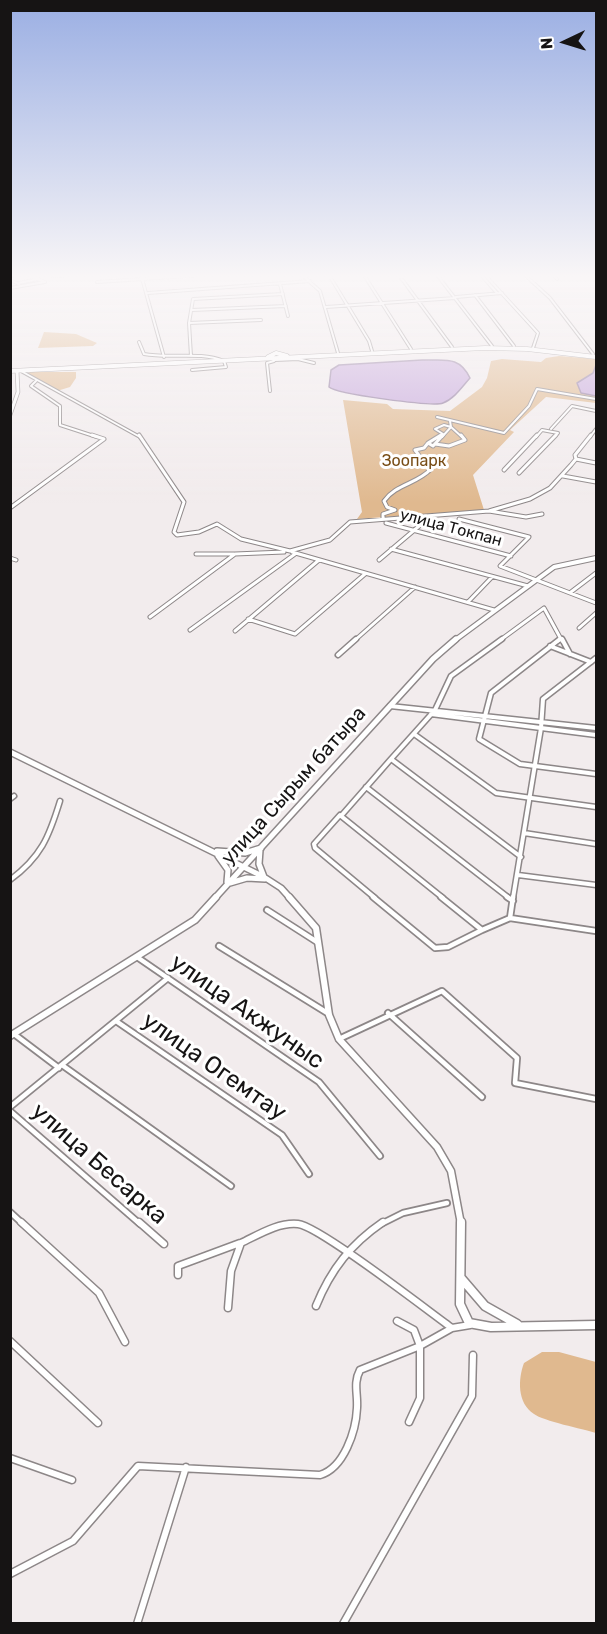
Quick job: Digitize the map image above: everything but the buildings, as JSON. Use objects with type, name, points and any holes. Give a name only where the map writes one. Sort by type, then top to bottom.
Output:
[{"type":"main road","points":[[10,370],[297,357],[369,351]]},
{"type":"main road","points":[[338,354],[414,351]]},
{"type":"main road","points":[[541,351],[595,356]]},
{"type":"main road","points":[[558,351],[595,356]]},
{"type":"main road","points":[[272,358],[297,357]]},
{"type":"main road","points":[[10,370],[222,360]]},
{"type":"main road","points":[[10,415],[18,392],[19,371]]},
{"type":"main road","name":"улица Сырым батыра","points":[[12,1035],[195,920],[433,658],[494,610],[560,565],[597,558]]},
{"type":"main road","points":[[10,752],[266,878],[281,888],[316,928],[329,1015],[339,1039],[437,1147],[451,1171],[461,1213],[460,1304],[471,1325],[485,1328],[518,1325],[597,1325]]},
{"type":"main road","points":[[214,852],[238,853],[261,848],[259,864],[266,878]]},
{"type":"main road","points":[[214,852],[228,870],[227,885]]},
{"type":"main road","points":[[227,885],[247,878],[266,878]]},
{"type":"main road","points":[[460,1277],[468,1292],[482,1305],[518,1325]]},
{"type":"street","points":[[143,351],[144,354],[164,358],[191,356],[222,360],[226,367],[192,370]]},
{"type":"street","points":[[162,351],[164,358]]},
{"type":"street","points":[[191,351],[191,356]]},
{"type":"street","points":[[297,357],[314,363]]},
{"type":"street","points":[[270,391],[267,363],[272,358]]},
{"type":"street","points":[[19,371],[138,434],[184,502],[174,532],[177,535],[199,532],[217,524],[241,539],[416,586],[494,610]]},
{"type":"street","points":[[10,508],[105,439],[60,425],[60,406],[30,386],[36,381]]},
{"type":"street","points":[[437,417],[504,433],[529,406],[537,389],[597,399]]},
{"type":"street","points":[[550,430],[572,406],[597,411]]},
{"type":"street","points":[[428,442],[433,446],[435,444],[449,446],[465,440],[462,434],[452,426],[450,420]]},
{"type":"street","points":[[383,519],[383,514],[395,510],[387,507],[384,501],[387,496],[403,483],[420,479],[431,469],[430,466],[434,465],[435,460],[420,458],[415,450],[424,448],[428,442],[443,434],[435,429],[438,426],[452,426]]},
{"type":"street","points":[[435,444],[452,426]]},
{"type":"street","points":[[196,555],[290,551],[330,540],[350,522],[489,511],[537,496],[563,476],[576,459],[575,455],[597,429]]},
{"type":"street","points":[[504,470],[542,430],[558,433],[519,473]]},
{"type":"street","points":[[576,459],[597,463]]},
{"type":"street","points":[[563,476],[597,482]]},
{"type":"street","points":[[489,511],[506,516],[535,518],[542,514]]},
{"type":"street","points":[[379,560],[431,515]]},
{"type":"street","points":[[459,519],[529,537],[500,566],[597,603]]},
{"type":"street","name":"улица Токпан","points":[[386,523],[511,556]]},
{"type":"street","points":[[391,549],[528,586]]},
{"type":"street","points":[[150,617],[235,554]]},
{"type":"street","points":[[190,630],[296,554]]},
{"type":"street","points":[[10,558],[16,560]]},
{"type":"street","points":[[235,631],[320,560]]},
{"type":"street","points":[[248,619],[295,634],[366,573]]},
{"type":"street","points":[[570,593],[597,573]]},
{"type":"street","points":[[468,602],[492,577]]},
{"type":"street","points":[[338,655],[416,586]]},
{"type":"street","points":[[570,654],[544,608],[451,676],[448,692],[431,715],[314,844],[315,848],[435,948],[448,947],[510,918],[597,931]]},
{"type":"street","points":[[579,628],[597,613]]},
{"type":"street","points":[[561,638],[490,693],[479,739],[518,763],[597,774]]},
{"type":"street","points":[[550,646],[592,662]]},
{"type":"street","points":[[510,918],[541,728],[543,699],[597,658]]},
{"type":"street","points":[[390,706],[597,728]]},
{"type":"street","points":[[425,711],[431,715],[597,735]]},
{"type":"street","points":[[414,734],[496,793],[597,807]]},
{"type":"street","points":[[391,759],[520,857]]},
{"type":"street","points":[[366,787],[513,902]]},
{"type":"street","points":[[10,880],[27,869],[47,845],[60,801]]},
{"type":"street","points":[[340,815],[482,930]]},
{"type":"street","points":[[524,833],[597,844]]},
{"type":"street","points":[[518,875],[597,885]]},
{"type":"street","points":[[267,910],[320,944]]},
{"type":"street","points":[[219,946],[329,1015]]},
{"type":"street","name":"улица Акжуныс","points":[[137,957],[319,1082],[380,1156]]},
{"type":"street","points":[[10,1109],[168,978]]},
{"type":"street","points":[[339,1039],[388,1013],[435,992],[442,992],[517,1058],[515,1083],[597,1099]]},
{"type":"street","points":[[388,1013],[482,1097]]},
{"type":"street","name":"улица Огемтау","points":[[116,1021],[282,1135],[309,1174]]},
{"type":"street","points":[[12,1035],[61,1066],[231,1186]]},
{"type":"street","name":"улица Бесарка","points":[[10,1109],[164,1244]]},
{"type":"street","points":[[316,1306],[333,1266],[372,1228],[404,1212],[427,1204],[447,1203]]},
{"type":"street","points":[[10,1212],[99,1293],[125,1342]]},
{"type":"street","points":[[177,1275],[178,1266],[285,1224],[301,1224],[347,1252],[452,1328]]},
{"type":"street","points":[[228,1308],[231,1271],[241,1243]]},
{"type":"street","points":[[397,1321],[414,1330],[420,1346],[420,1398],[410,1422]]},
{"type":"street","points":[[10,1574],[73,1541],[138,1466],[320,1474],[331,1472],[348,1442],[357,1408],[356,1377],[360,1370],[420,1346],[452,1328],[471,1325]]},
{"type":"street","points":[[10,1341],[98,1423]]},
{"type":"street","points":[[344,1623],[472,1396],[473,1355]]},
{"type":"street","points":[[10,1458],[72,1480]]},
{"type":"street","points":[[137,1623],[186,1467]]},
{"type":"green space","name":"Зоопарк","points":[[559,356],[596,359],[596,403],[546,397],[510,430],[514,432],[473,475],[484,510],[357,519],[362,512],[343,400],[387,404],[393,409],[450,411],[482,387],[491,361],[502,359],[541,362],[546,358]]},
{"type":"green space","points":[[30,372],[76,372],[76,378],[70,387],[57,391],[27,374]]},
{"type":"green space","points":[[542,1352],[559,1352],[596,1362],[596,1433],[539,1417],[524,1404],[520,1383],[524,1363]]},
{"type":"shaded area","points":[[422,360],[456,362],[470,378],[451,399],[436,404],[366,396],[329,387],[331,370],[339,365]]},
{"type":"shaded area","points":[[596,365],[596,396],[581,393],[577,383],[593,373]]}]
